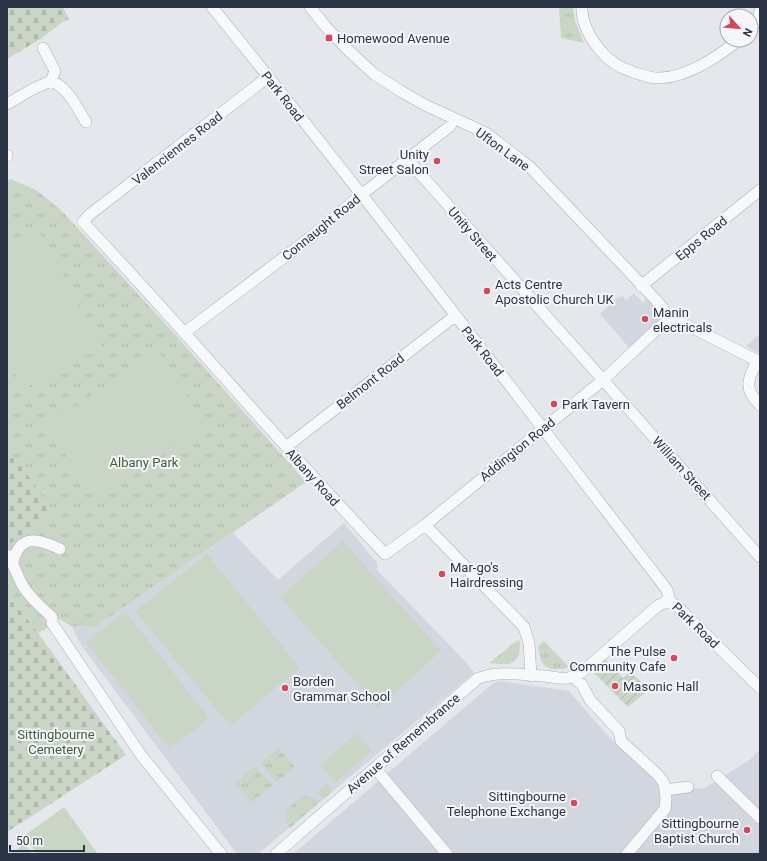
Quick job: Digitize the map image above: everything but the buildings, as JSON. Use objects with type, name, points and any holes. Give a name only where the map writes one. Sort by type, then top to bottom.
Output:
[{"type":"street","name":"Park Road","points":[[212,7],[543,428],[667,590],[670,601],[760,688]]},
{"type":"street","name":"Ufton Lane","points":[[310,7],[346,49],[374,74],[402,92],[486,133],[530,167],[665,311],[671,322]]},
{"type":"street","points":[[582,7],[587,29],[594,44],[609,60],[626,70],[649,77],[660,78],[681,74],[692,70],[716,57],[728,48]]},
{"type":"street","points":[[7,104],[33,89],[51,81],[55,71],[43,48]]},
{"type":"street","name":"Valenciennes Road","points":[[85,219],[268,77]]},
{"type":"street","points":[[51,81],[59,84],[70,97],[86,122]]},
{"type":"street","name":"Connaught Road","points":[[184,333],[307,240],[361,195],[448,127],[455,119]]},
{"type":"street","name":"Unity Street","points":[[407,159],[603,380]]},
{"type":"street","name":"Epps Road","points":[[641,286],[760,190]]},
{"type":"street","name":"Albany Road","points":[[85,219],[83,222],[286,447],[385,554],[425,525]]},
{"type":"street","name":"Belmont Road","points":[[286,447],[455,316]]},
{"type":"street","points":[[671,322],[685,324],[759,362],[748,380],[749,392],[760,405]]},
{"type":"street","name":"Addington Road","points":[[425,525],[603,380],[656,330],[664,324],[671,322]]},
{"type":"street","name":"William Street","points":[[603,380],[760,556]]},
{"type":"street","points":[[425,525],[524,627],[529,643],[531,676]]},
{"type":"street","points":[[60,550],[37,540],[23,543],[10,559],[22,585],[28,594],[52,617],[52,624],[140,755],[221,854]]},
{"type":"street","points":[[627,854],[665,809],[666,798],[664,783],[658,775],[621,740],[619,731],[590,700],[582,685],[574,677],[581,673],[659,605],[670,601]]},
{"type":"street","name":"Avenue of Remembrance","points":[[276,854],[477,679],[493,674],[546,676],[564,679],[574,677]]},
{"type":"street","points":[[375,768],[447,854]]},
{"type":"street","points":[[716,776],[760,818]]},
{"type":"street","points":[[665,790],[688,787]]},
{"type":"shaded area","points":[[634,293],[643,303],[646,299],[664,317],[631,350],[600,314],[618,297],[619,298],[622,296],[626,300]]},
{"type":"shaded area","points":[[760,334],[760,354],[746,346]]},
{"type":"shaded area","name":"Borden Grammar School","points":[[344,523],[377,563],[377,570],[465,661],[474,673],[258,854],[237,854],[81,645],[72,627],[81,625],[94,628],[233,533],[278,580]]},
{"type":"shaded area","points":[[499,681],[569,691],[608,736],[660,785],[703,789],[751,759],[760,749],[760,854],[293,854],[492,684]]},
{"type":"green space","points":[[7,7],[63,7],[69,19],[61,23],[42,38],[7,59]]},
{"type":"green space","points":[[559,7],[573,7],[575,21],[584,43],[561,38]]},
{"type":"green space","name":"Albany Park","points":[[10,179],[36,190],[61,210],[172,331],[306,482],[94,628],[81,625],[72,627],[60,619],[56,623],[38,633],[7,594],[7,546],[43,521],[34,485],[7,450],[7,181]]},
{"type":"green space","points":[[38,230],[102,347],[24,389],[7,358],[7,247]]},
{"type":"green space","points":[[158,351],[206,426],[95,499],[46,426]]},
{"type":"green space","points":[[7,450],[35,485],[46,506],[46,514],[43,521],[7,546]]},
{"type":"green space","points":[[343,541],[441,651],[378,708],[280,597]]},
{"type":"green space","points":[[207,554],[300,668],[230,726],[135,611]]},
{"type":"green space","name":"Sittingbourne Cemetery","points":[[7,594],[38,633],[126,755],[7,832]]},
{"type":"green space","points":[[125,611],[209,718],[170,749],[86,642]]},
{"type":"green space","points":[[518,640],[520,642],[520,650],[516,660],[508,664],[489,663]]},
{"type":"green space","points":[[544,641],[569,667],[555,669],[548,668],[543,664],[538,647]]},
{"type":"green space","points":[[605,659],[623,678],[630,671],[649,690],[628,707],[593,672],[593,670]]},
{"type":"green space","points":[[357,733],[372,750],[335,783],[320,765]]},
{"type":"green space","points":[[279,748],[295,767],[276,782],[260,763]]},
{"type":"green space","points":[[255,766],[272,785],[251,803],[235,784]]},
{"type":"green space","points":[[327,783],[333,791],[324,798],[316,793]]},
{"type":"green space","points":[[306,796],[318,800],[317,804],[290,828],[286,818],[289,808],[296,801]]},
{"type":"green space","points":[[64,807],[98,854],[37,854],[24,836]]},
{"type":"green space","points":[[25,844],[32,854],[10,854]]},
{"type":"place","name":"Homewood Avenue","points":[[329,38]]},
{"type":"place","name":"Unity Street Salon","points":[[437,161]]},
{"type":"place","name":"Acts Centre Apostolic Church UK","points":[[487,291]]},
{"type":"place","name":"Manin electricals","points":[[645,319]]},
{"type":"place","name":"Park Tavern","points":[[554,404]]},
{"type":"place","name":"Mar-go's Hairdressing","points":[[442,574]]},
{"type":"place","name":"The Pulse Community Cafe","points":[[674,658]]},
{"type":"place","name":"Masonic Hall","points":[[615,686]]},
{"type":"place","name":"Borden Grammar School","points":[[285,688]]},
{"type":"place","name":"Sittingbourne Telephone Exchange","points":[[574,803]]},
{"type":"place","name":"Sittingbourne Baptist Church","points":[[747,830]]}]
